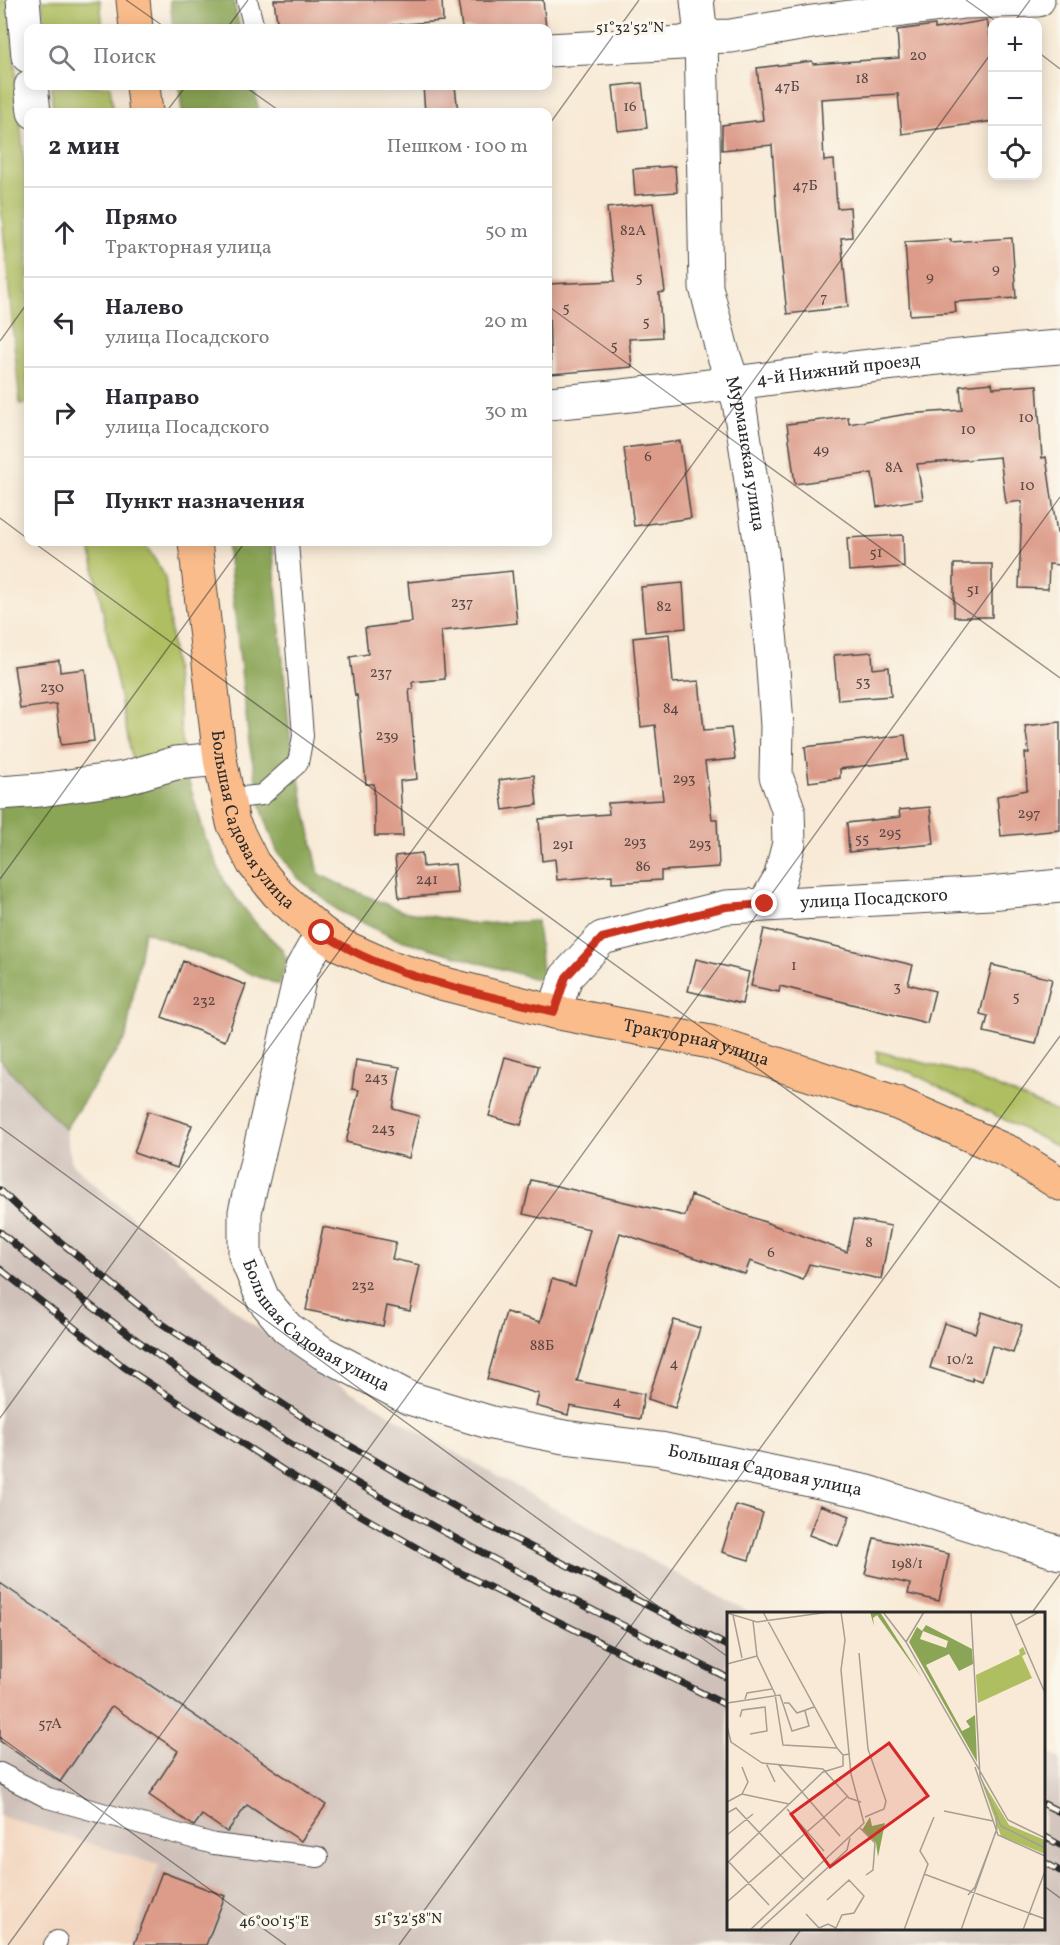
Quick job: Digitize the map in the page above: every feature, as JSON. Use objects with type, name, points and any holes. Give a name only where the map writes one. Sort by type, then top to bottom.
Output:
[{"type":"main road","points":[[133,0],[136,24]]},
{"type":"main road","points":[[143,90],[146,108]]},
{"type":"main road","name":"Большая Садовая улица","points":[[195,546],[220,759],[233,823],[253,863],[279,894],[322,933]]},
{"type":"main road","name":"Тракторная улица","points":[[322,933],[338,944],[387,966],[441,983],[554,1012],[710,1042],[897,1103],[1011,1153],[1060,1184]]},
{"type":"street","points":[[23,0],[25,24]]},
{"type":"street","name":"Мурманская улица","points":[[697,0],[701,38],[706,287],[722,350],[739,402],[762,553],[777,726],[777,776],[788,809],[789,843],[780,878],[765,904]]},
{"type":"street","points":[[552,50],[682,43],[701,38],[731,36],[812,22],[964,2],[1038,0]]},
{"type":"street","points":[[31,90],[34,108]]},
{"type":"street","name":"4-й Нижний проезд","points":[[552,403],[648,394],[711,387],[732,382],[1060,347]]},
{"type":"street","points":[[0,794],[124,778],[176,763],[220,759]]},
{"type":"street","name":"улица Посадского","points":[[554,1012],[566,977],[602,938],[726,907],[990,893],[1060,886]]},
{"type":"street","name":"Большая Садовая улица","points":[[322,933],[302,968],[245,1212],[245,1255],[263,1299],[287,1328],[323,1353],[409,1398],[492,1423],[564,1437],[660,1449],[868,1492],[1060,1553]]},
{"type":"lane","points":[[247,0],[253,24]]},
{"type":"lane","points":[[227,799],[262,795],[298,763],[303,736],[288,546]]},
{"type":"lane","points":[[0,1773],[48,1797],[214,1844],[318,1857]]},
{"type":"shaded area","points":[[0,1060],[65,1129],[72,1164],[243,1317],[308,1366],[558,1510],[748,1612],[727,1612],[727,1930],[1045,1930],[1045,1751],[1060,1759],[1060,1945],[131,1945],[159,1865],[0,1816]]},
{"type":"shaded area","points":[[0,1816],[159,1865],[131,1945],[0,1945]]},
{"type":"green space","points":[[0,0],[9,0],[24,162],[24,404],[20,404],[0,196]]},
{"type":"green space","points":[[42,0],[100,0],[103,24],[45,24]]},
{"type":"green space","points":[[170,0],[233,0],[239,24],[173,24]]},
{"type":"green space","points":[[51,90],[110,90],[113,108],[53,108]]},
{"type":"green space","points":[[179,90],[255,90],[258,108],[182,108]]},
{"type":"green space","points":[[90,546],[146,546],[165,576],[185,769],[136,778]]},
{"type":"green space","points":[[227,546],[272,546],[290,736],[319,874],[402,911],[475,924],[537,921],[543,981],[394,938],[339,911],[297,877],[277,851],[262,810],[249,743]]},
{"type":"green space","points":[[185,769],[205,836],[226,885],[258,926],[282,949],[287,961],[279,985],[144,931],[126,1037],[65,1129],[0,1060],[0,803]]},
{"type":"green space","points":[[877,1051],[964,1073],[1060,1113],[1060,1148],[912,1073],[877,1062]]},
{"type":"building","points":[[274,0],[442,0],[443,21],[406,24],[277,24]]},
{"type":"building","points":[[458,0],[543,0],[546,24],[461,24]]},
{"type":"building","points":[[987,20],[988,122],[902,134],[898,94],[821,99],[824,161],[834,160],[837,208],[850,207],[852,237],[841,238],[848,307],[787,314],[772,145],[722,150],[722,125],[763,120],[757,68],[812,61],[813,64],[899,58],[897,30],[935,25],[935,29]]},
{"type":"building","points":[[642,83],[647,128],[618,131],[613,86]]},
{"type":"building","points":[[423,90],[455,90],[458,108],[425,108]]},
{"type":"building","points":[[675,166],[677,192],[635,195],[633,169]]},
{"type":"building","points":[[653,203],[665,292],[659,293],[662,337],[629,339],[632,367],[552,374],[552,284],[615,281],[607,208]]},
{"type":"building","points":[[1012,238],[1016,298],[955,302],[956,312],[910,315],[905,242]]},
{"type":"building","points":[[992,383],[993,388],[1037,385],[1042,458],[1046,457],[1057,533],[1060,533],[1060,565],[1049,564],[1048,589],[1019,588],[1022,501],[1006,503],[1000,457],[917,464],[923,499],[877,507],[872,473],[795,484],[787,424],[848,417],[849,424],[907,414],[962,410],[960,386]]},
{"type":"building","points":[[680,441],[691,518],[634,526],[624,448]]},
{"type":"building","points":[[903,535],[904,567],[849,571],[847,538]]},
{"type":"building","points":[[954,564],[992,564],[992,617],[954,617]]},
{"type":"building","points":[[512,571],[517,623],[441,631],[445,679],[412,682],[413,689],[409,689],[417,779],[400,781],[403,836],[375,836],[374,784],[366,784],[357,695],[355,696],[350,657],[368,654],[365,628],[412,622],[408,582]]},
{"type":"building","points":[[683,583],[686,628],[645,632],[641,587]]},
{"type":"building","points":[[669,634],[673,683],[699,681],[704,730],[731,728],[735,759],[705,762],[712,819],[717,819],[719,867],[661,871],[661,880],[612,883],[612,875],[557,880],[555,859],[542,861],[539,819],[609,814],[608,803],[663,800],[655,725],[641,727],[633,638]]},
{"type":"building","points":[[872,652],[873,669],[889,667],[891,696],[838,700],[834,655]]},
{"type":"building","points":[[59,660],[60,672],[85,669],[94,741],[61,745],[56,704],[20,709],[14,666]]},
{"type":"building","points":[[1060,722],[1060,830],[1001,836],[997,796],[1027,790],[1025,753],[1029,753],[1025,726]]},
{"type":"building","points":[[905,735],[908,760],[840,769],[840,778],[809,782],[805,747]]},
{"type":"building","points":[[534,775],[537,805],[503,810],[499,780]]},
{"type":"building","points":[[930,807],[934,844],[849,852],[847,823],[900,817],[899,810]]},
{"type":"building","points":[[422,853],[423,867],[455,864],[458,893],[399,898],[395,856]]},
{"type":"building","points":[[764,929],[913,965],[908,984],[935,991],[927,1023],[780,986],[779,992],[751,986]]},
{"type":"building","points":[[696,959],[749,972],[742,1004],[688,991]]},
{"type":"building","points":[[183,961],[246,985],[225,1041],[162,1017]]},
{"type":"building","points":[[992,965],[1052,979],[1036,1044],[984,1032],[988,1016],[980,1014]]},
{"type":"building","points":[[505,1057],[539,1066],[521,1125],[489,1116]]},
{"type":"building","points":[[356,1060],[400,1067],[393,1109],[419,1116],[409,1158],[346,1142],[359,1090],[352,1089]]},
{"type":"building","points":[[148,1111],[192,1125],[177,1168],[134,1153]]},
{"type":"building","points":[[531,1180],[685,1216],[691,1195],[847,1252],[854,1219],[891,1226],[881,1279],[809,1264],[803,1280],[750,1261],[745,1274],[620,1233],[577,1381],[644,1394],[640,1419],[570,1406],[568,1415],[536,1406],[539,1394],[487,1379],[506,1312],[540,1322],[552,1279],[575,1286],[590,1229],[523,1214]]},
{"type":"building","points":[[323,1227],[396,1242],[392,1259],[420,1265],[410,1311],[387,1306],[383,1326],[306,1310]]},
{"type":"building","points":[[982,1312],[1022,1325],[1013,1353],[992,1346],[982,1381],[972,1378],[972,1381],[930,1368],[944,1323],[975,1333]]},
{"type":"building","points":[[674,1320],[700,1328],[675,1408],[648,1399]]},
{"type":"building","points":[[736,1505],[763,1513],[749,1560],[722,1552]]},
{"type":"building","points":[[820,1505],[850,1516],[838,1546],[809,1535]]},
{"type":"building","points":[[874,1538],[949,1554],[939,1601],[908,1594],[910,1584],[865,1574]]},
{"type":"building","points":[[0,1583],[326,1805],[301,1841],[247,1805],[227,1832],[202,1815],[194,1826],[149,1795],[178,1751],[112,1706],[60,1782],[0,1741]]},
{"type":"building","points":[[162,1872],[225,1896],[206,1945],[134,1945]]},
{"type":"railway","points":[[0,1190],[20,1209],[158,1321],[316,1426],[487,1525],[727,1645]]},
{"type":"railway","points":[[0,1232],[146,1347],[222,1400],[301,1450],[459,1540],[727,1677]]},
{"type":"railway","points":[[0,1269],[124,1367],[286,1472],[457,1571],[727,1706]]},
{"type":"railway","points":[[1045,1804],[1060,1812]]},
{"type":"railway","points":[[1045,1837],[1060,1845]]},
{"type":"railway","points":[[1045,1863],[1060,1871]]},
{"type":"route","points":[[322,933],[338,944],[387,966],[441,983],[554,1012],[566,977],[602,938],[726,907],[765,904]]}]
